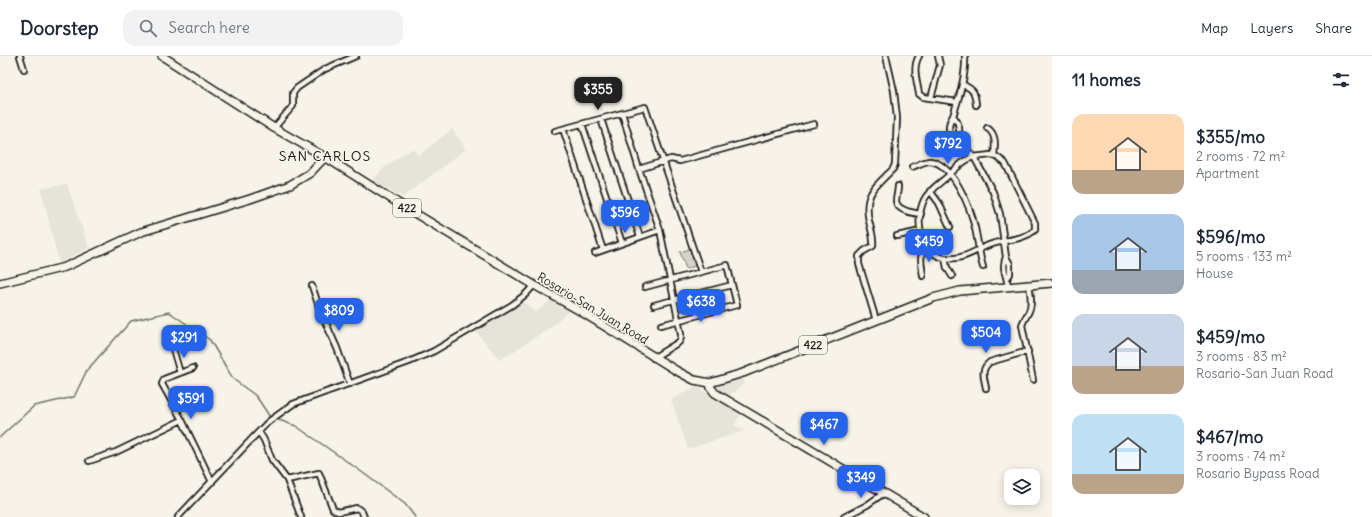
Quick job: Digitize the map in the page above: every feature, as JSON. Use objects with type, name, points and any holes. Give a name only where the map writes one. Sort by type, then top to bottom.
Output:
[{"type":"main road","name":"Rosario-San Juan Road","points":[[162,56],[274,128],[325,157],[534,285],[580,311],[654,358],[694,380],[710,383]]},
{"type":"main road","points":[[0,283],[65,267],[141,232],[250,199],[290,185],[310,173],[325,157]]},
{"type":"main road","name":"422","points":[[710,383],[743,373],[946,294],[1008,286],[1052,283]]},
{"type":"main road","points":[[710,383],[711,388],[715,393],[924,517]]},
{"type":"street","points":[[20,56],[24,69]]},
{"type":"street","points":[[274,128],[293,106],[293,94],[297,88],[325,69],[356,56]]},
{"type":"street","points":[[876,320],[859,264],[859,256],[873,246],[874,239],[869,221],[867,204],[870,192],[893,169],[896,164],[897,118],[894,91],[886,56]]},
{"type":"street","points":[[920,56],[916,61],[915,70],[919,94],[923,97],[957,102]]},
{"type":"street","points":[[931,98],[940,65],[938,56]]},
{"type":"street","points":[[965,56],[966,67],[949,127],[950,133],[974,157],[993,192],[1000,214],[1006,257],[1004,267],[1005,274],[1008,277],[1008,286]]},
{"type":"street","points":[[962,84],[971,88],[975,93],[976,104]]},
{"type":"street","points":[[555,131],[645,106],[701,272]]},
{"type":"street","points":[[622,113],[660,230],[681,338],[679,342],[654,358]]},
{"type":"street","points":[[953,116],[959,125],[960,131],[958,140]]},
{"type":"street","points":[[601,118],[640,237]]},
{"type":"street","points":[[582,124],[622,243]]},
{"type":"street","points":[[639,169],[671,159],[680,161],[814,124]]},
{"type":"street","points":[[987,128],[994,136],[996,144],[994,156]]},
{"type":"street","points":[[563,129],[603,250]]},
{"type":"street","points":[[994,156],[1005,163],[1035,223],[1037,231],[1028,236],[990,244],[965,257],[955,259],[945,258],[932,253],[926,247],[921,230],[920,214],[925,198],[930,191],[965,161],[974,157],[994,156]]},
{"type":"street","points":[[912,167],[931,161],[943,167],[950,175],[969,208],[975,228],[978,254],[984,267]]},
{"type":"street","points":[[898,186],[896,201],[898,206],[902,209],[920,214]]},
{"type":"street","points":[[930,191],[939,203],[950,227]]},
{"type":"street","points":[[595,252],[660,230]]},
{"type":"street","points":[[897,236],[921,230]]},
{"type":"street","points":[[924,276],[921,263],[922,254],[926,247]]},
{"type":"street","points":[[945,258],[947,268],[952,276]]},
{"type":"street","points":[[645,287],[727,265],[737,305],[661,325]]},
{"type":"street","points":[[1030,284],[1030,310],[1024,318],[1022,325],[1033,380]]},
{"type":"street","points":[[178,517],[268,422],[294,404],[409,362],[434,351],[512,305],[526,294],[534,285]]},
{"type":"street","points":[[654,305],[732,285]]},
{"type":"street","points":[[312,286],[320,310],[337,348],[350,384]]},
{"type":"street","points":[[173,349],[180,373]]},
{"type":"street","points":[[986,388],[982,372],[985,366],[990,362],[1028,352]]},
{"type":"street","points":[[193,368],[164,379],[162,384],[182,420],[212,482]]},
{"type":"street","points":[[89,461],[116,452],[182,420]]},
{"type":"street","points":[[259,432],[272,460],[287,480],[301,517]]},
{"type":"street","points":[[287,480],[319,473],[333,510],[338,512],[357,508],[362,512],[364,517]]},
{"type":"street","points":[[844,517],[867,505],[884,493]]},
{"type":"shaded area","points":[[452,129],[466,149],[403,197],[372,181],[386,166],[413,148],[418,156]]},
{"type":"shaded area","points":[[67,184],[89,248],[59,263],[41,189]]},
{"type":"shaded area","points":[[690,249],[695,266],[686,269],[680,252]]},
{"type":"shaded area","points":[[551,300],[569,311],[550,328],[500,360],[475,331],[522,301],[536,312]]},
{"type":"shaded area","points":[[742,377],[745,383],[727,397],[713,388]]},
{"type":"shaded area","points":[[696,386],[741,414],[734,425],[744,431],[688,449],[671,400]]},
{"type":"waterway","points":[[0,437],[34,406],[74,397],[87,370],[131,321],[169,312],[210,340],[233,379],[256,396],[270,417]]},
{"type":"waterway","points":[[276,419],[296,426],[359,470],[405,504],[415,517]]},
{"type":"district","name":"SAN CARLOS","points":[[325,156]]}]
